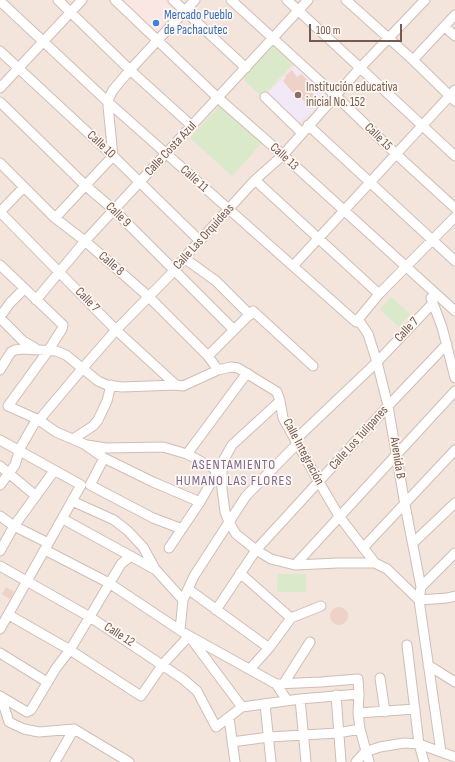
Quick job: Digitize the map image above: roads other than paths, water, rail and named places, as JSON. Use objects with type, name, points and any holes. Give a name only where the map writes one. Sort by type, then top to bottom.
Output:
[{"type":"street","points":[[58,0],[130,70],[192,126]]},
{"type":"street","points":[[0,88],[82,0]]},
{"type":"street","name":"Calle 13","points":[[115,0],[218,98],[283,154],[343,211],[455,311]]},
{"type":"street","points":[[173,0],[246,68]]},
{"type":"street","points":[[55,218],[113,156],[108,102],[113,90],[195,0]]},
{"type":"street","name":"Calle 15","points":[[231,0],[455,208]]},
{"type":"street","points":[[287,0],[455,156]]},
{"type":"street","name":"Calle Costa Azul","points":[[36,300],[85,241],[308,0]]},
{"type":"street","points":[[293,266],[423,125],[453,95],[346,0]]},
{"type":"street","name":"Calle 11","points":[[0,1],[108,102],[228,210],[357,320]]},
{"type":"street","name":"Calle Las Orquídeas","points":[[0,485],[14,465],[19,450],[34,424],[82,368],[116,330],[174,271],[255,180],[283,154],[420,2]]},
{"type":"street","points":[[413,60],[455,15]]},
{"type":"street","points":[[445,27],[455,36]]},
{"type":"street","name":"Calle 10","points":[[0,51],[113,156],[200,241]]},
{"type":"street","points":[[265,97],[302,133]]},
{"type":"street","name":"Calle 9","points":[[0,102],[86,186],[114,210],[234,330]]},
{"type":"street","points":[[308,125],[455,260]]},
{"type":"street","name":"Calle 8","points":[[0,163],[55,218],[85,241],[149,297],[208,356],[218,370]]},
{"type":"street","points":[[255,180],[379,294]]},
{"type":"street","points":[[0,212],[24,187]]},
{"type":"street","name":"Calle 7","points":[[0,212],[116,330],[176,385]]},
{"type":"street","points":[[357,320],[379,294],[455,217]]},
{"type":"street","points":[[184,258],[216,281],[313,366]]},
{"type":"street","points":[[0,265],[63,325],[48,351],[8,406],[39,420],[56,432],[84,444],[104,458],[153,482],[200,502]]},
{"type":"street","points":[[425,284],[442,327],[455,378]]},
{"type":"street","points":[[24,289],[10,303],[0,317],[23,341],[37,350]]},
{"type":"street","name":"Calle 7","points":[[180,630],[183,600],[194,576],[246,496],[296,442],[377,362],[433,303]]},
{"type":"street","points":[[208,356],[252,313]]},
{"type":"street","name":"Avenida B","points":[[357,320],[368,334],[388,406],[421,587],[419,600],[441,752]]},
{"type":"street","name":"Calle Los Tulipanes","points":[[216,610],[256,550],[447,344]]},
{"type":"street","name":"Calle Integración","points":[[0,370],[11,352],[22,349],[56,351],[66,355],[98,381],[122,387],[183,386],[218,370],[231,367],[238,368],[277,392],[283,418],[339,516],[375,563],[387,569],[419,600]]},
{"type":"street","points":[[187,454],[247,373]]},
{"type":"street","points":[[73,439],[93,426],[98,420],[107,401],[111,385]]},
{"type":"street","points":[[295,565],[455,391]]},
{"type":"street","points":[[169,548],[200,502],[232,446],[280,401]]},
{"type":"street","points":[[0,440],[54,471],[153,518],[182,529]]},
{"type":"street","points":[[84,444],[106,448],[163,447],[220,466]]},
{"type":"street","points":[[363,548],[455,450]]},
{"type":"street","points":[[0,629],[72,501],[86,485],[104,458]]},
{"type":"street","points":[[0,466],[36,496]]},
{"type":"street","points":[[220,466],[225,512],[229,522],[236,534],[256,550],[271,559],[295,565],[375,563]]},
{"type":"street","points":[[0,551],[14,526],[54,471]]},
{"type":"street","points":[[72,501],[114,520],[128,532],[143,547],[156,570],[183,600]]},
{"type":"street","points":[[413,543],[455,503]]},
{"type":"street","points":[[0,516],[109,583],[189,636],[250,669],[280,683],[358,679],[358,713],[360,729],[365,752],[369,762]]},
{"type":"street","points":[[63,519],[156,570]]},
{"type":"street","points":[[421,587],[455,553]]},
{"type":"street","points":[[1,696],[27,712],[31,710],[56,668],[70,650],[121,564],[131,556]]},
{"type":"street","name":"Calle 12","points":[[0,566],[90,617],[183,678],[197,691],[216,727],[229,718]]},
{"type":"street","points":[[240,573],[291,618]]},
{"type":"street","points":[[188,589],[269,648]]},
{"type":"street","points":[[419,600],[455,596]]},
{"type":"street","points":[[250,669],[269,648],[291,618],[321,606]]},
{"type":"street","points":[[9,614],[70,650],[141,696],[163,664],[189,636]]},
{"type":"street","points":[[189,636],[242,707]]},
{"type":"street","points":[[280,683],[310,642]]},
{"type":"street","points":[[407,645],[419,744],[424,762]]},
{"type":"street","points":[[0,653],[47,682]]},
{"type":"street","points":[[428,665],[455,682]]},
{"type":"street","points":[[380,678],[385,712]]},
{"type":"street","points":[[280,683],[287,700]]},
{"type":"street","points":[[234,762],[229,718],[242,707],[287,700],[359,694]]},
{"type":"street","points":[[336,695],[341,762]]},
{"type":"street","points":[[1,696],[9,722],[24,729],[38,732],[74,729],[128,762]]},
{"type":"street","points":[[300,699],[306,762]]},
{"type":"street","points":[[265,704],[271,762]]},
{"type":"street","points":[[358,713],[415,709]]},
{"type":"street","points":[[55,762],[74,729]]},
{"type":"street","points":[[232,742],[303,734],[338,733],[360,729]]},
{"type":"street","points":[[356,762],[365,752],[380,747],[404,743],[419,744],[455,757]]},
{"type":"place","name":"Mercado Pueblo de Pachacutec","points":[[156,23]]},
{"type":"place","name":"Institución educativa inicial No. 152","points":[[298,95]]},
{"type":"district","name":"ASENTAMIENTO HUMANO LAS FLORES","points":[[234,474]]}]
